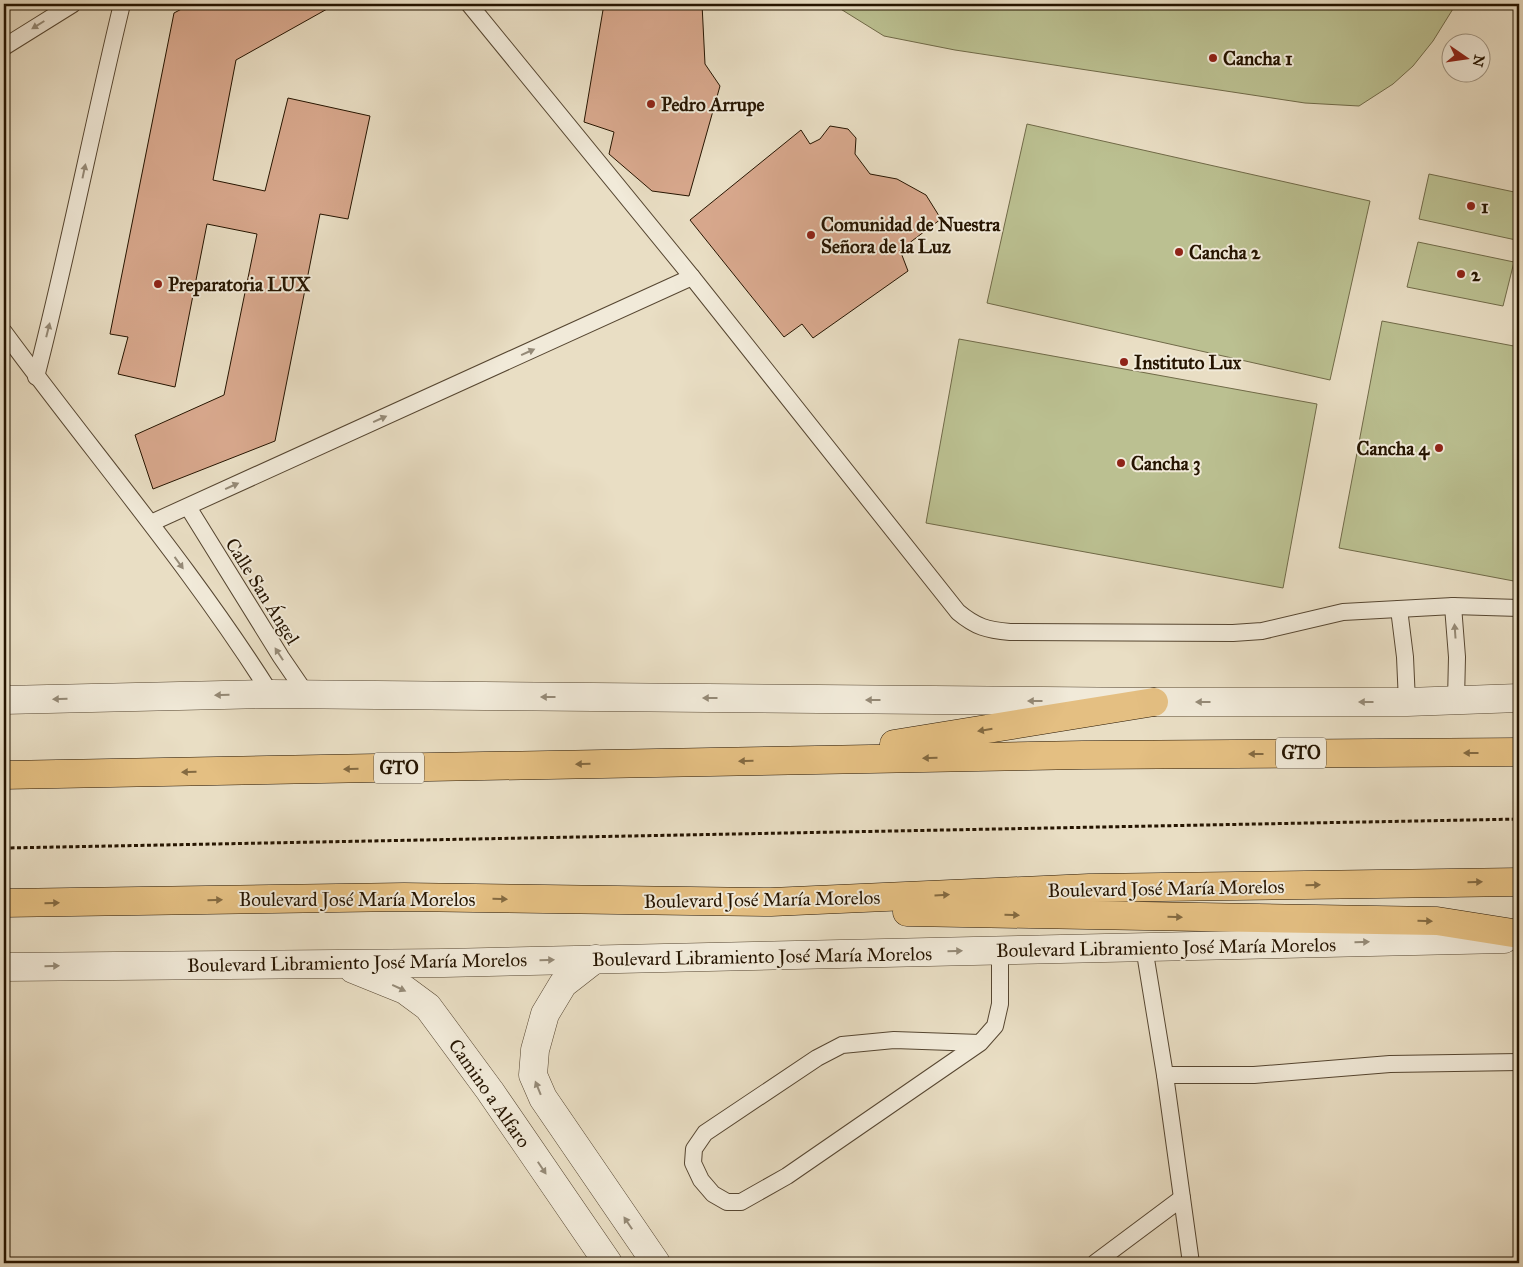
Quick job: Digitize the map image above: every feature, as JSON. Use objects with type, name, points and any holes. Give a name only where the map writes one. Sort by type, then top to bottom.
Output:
[{"type":"main road","points":[[795,760],[1154,702]]},
{"type":"main road","name":"GTO","points":[[4,775],[1083,755],[1519,752]]},
{"type":"main road","name":"Boulevard José María Morelos","points":[[4,903],[404,897],[771,902],[1089,888],[1519,882]]},
{"type":"main road","points":[[771,902],[922,913],[1437,921],[1519,934]]},
{"type":"street","points":[[4,700],[271,694],[1154,702],[1407,702],[1519,698]]},
{"type":"street","name":"Boulevard Libramiento José María Morelos","points":[[4,967],[338,964],[1519,939]]},
{"type":"street","points":[[595,959],[563,984],[545,1014],[535,1050],[533,1075],[542,1098],[656,1263]]},
{"type":"street","name":"Camino a Alfaro","points":[[338,964],[405,990],[428,1007],[490,1091],[608,1263]]},
{"type":"lane","points":[[4,47],[73,4]]},
{"type":"lane","points":[[36,377],[54,310],[97,108],[122,4]]},
{"type":"lane","points":[[469,4],[692,277],[958,612],[970,622],[987,630],[1010,632],[1233,632],[1262,631],[1343,612],[1453,606],[1519,608]]},
{"type":"lane","points":[[151,523],[692,277]]},
{"type":"lane","points":[[4,332],[36,377],[151,523],[248,658],[271,694]]},
{"type":"lane","name":"Calle San Ángel","points":[[188,506],[281,657],[307,695]]},
{"type":"lane","points":[[1453,606],[1457,657],[1456,700]]},
{"type":"lane","points":[[1399,609],[1405,657],[1407,702]]},
{"type":"lane","points":[[1144,947],[1165,1074],[1191,1263]]},
{"type":"lane","points":[[980,1043],[894,1040],[842,1046],[817,1058],[705,1133],[694,1149],[693,1163],[701,1180],[713,1194],[727,1202],[741,1202],[787,1176],[980,1043],[995,1026],[1000,1004],[1000,950]]},
{"type":"lane","points":[[1165,1074],[1254,1075],[1390,1064],[1519,1062]]},
{"type":"lane","points":[[1096,1263],[1182,1198]]},
{"type":"path","points":[[4,848],[1519,819]]},
{"type":"green space","name":"Cancha 1","points":[[835,4],[1456,4],[1433,41],[1413,66],[1393,84],[1359,106],[1305,103],[955,50],[884,36]]},
{"type":"green space","name":"Cancha 2","points":[[1027,124],[1370,201],[1330,380],[987,303]]},
{"type":"green space","name":"1","points":[[1429,174],[1519,193],[1519,224],[1516,240],[1419,219]]},
{"type":"green space","name":"2","points":[[1418,242],[1514,262],[1503,306],[1407,287]]},
{"type":"green space","name":"Cancha 4","points":[[1382,321],[1519,347],[1519,582],[1339,548]]},
{"type":"green space","name":"Cancha 3","points":[[959,339],[1317,404],[1283,588],[926,523]]},
{"type":"building","name":"Preparatoria LUX","points":[[191,4],[336,4],[236,60],[213,180],[265,191],[288,98],[370,116],[348,219],[320,214],[275,441],[153,489],[135,435],[224,395],[257,234],[207,224],[175,387],[118,374],[128,337],[110,334],[174,13]]},
{"type":"building","name":"Pedro Arrupe","points":[[604,4],[702,4],[705,64],[720,86],[689,196],[652,191],[609,154],[614,132],[584,122]]},
{"type":"building","name":"Comunidad de Nuestra Señora de la Luz","points":[[830,126],[848,129],[856,138],[855,154],[870,174],[897,179],[926,195],[941,219],[900,250],[908,271],[813,338],[802,324],[784,337],[690,220],[801,130],[810,144],[820,139]]},
{"type":"place","name":"Cancha 1","points":[[1213,58]]},
{"type":"place","name":"Pedro Arrupe","points":[[651,104]]},
{"type":"place","name":"1","points":[[1471,206]]},
{"type":"place","name":"Comunidad de Nuestra Señora de la Luz","points":[[811,235]]},
{"type":"place","name":"Cancha 2","points":[[1179,252]]},
{"type":"place","name":"2","points":[[1461,274]]},
{"type":"place","name":"Preparatoria LUX","points":[[158,284]]},
{"type":"place","name":"Instituto Lux","points":[[1124,362]]},
{"type":"place","name":"Cancha 4","points":[[1439,448]]},
{"type":"place","name":"Cancha 3","points":[[1121,463]]}]
